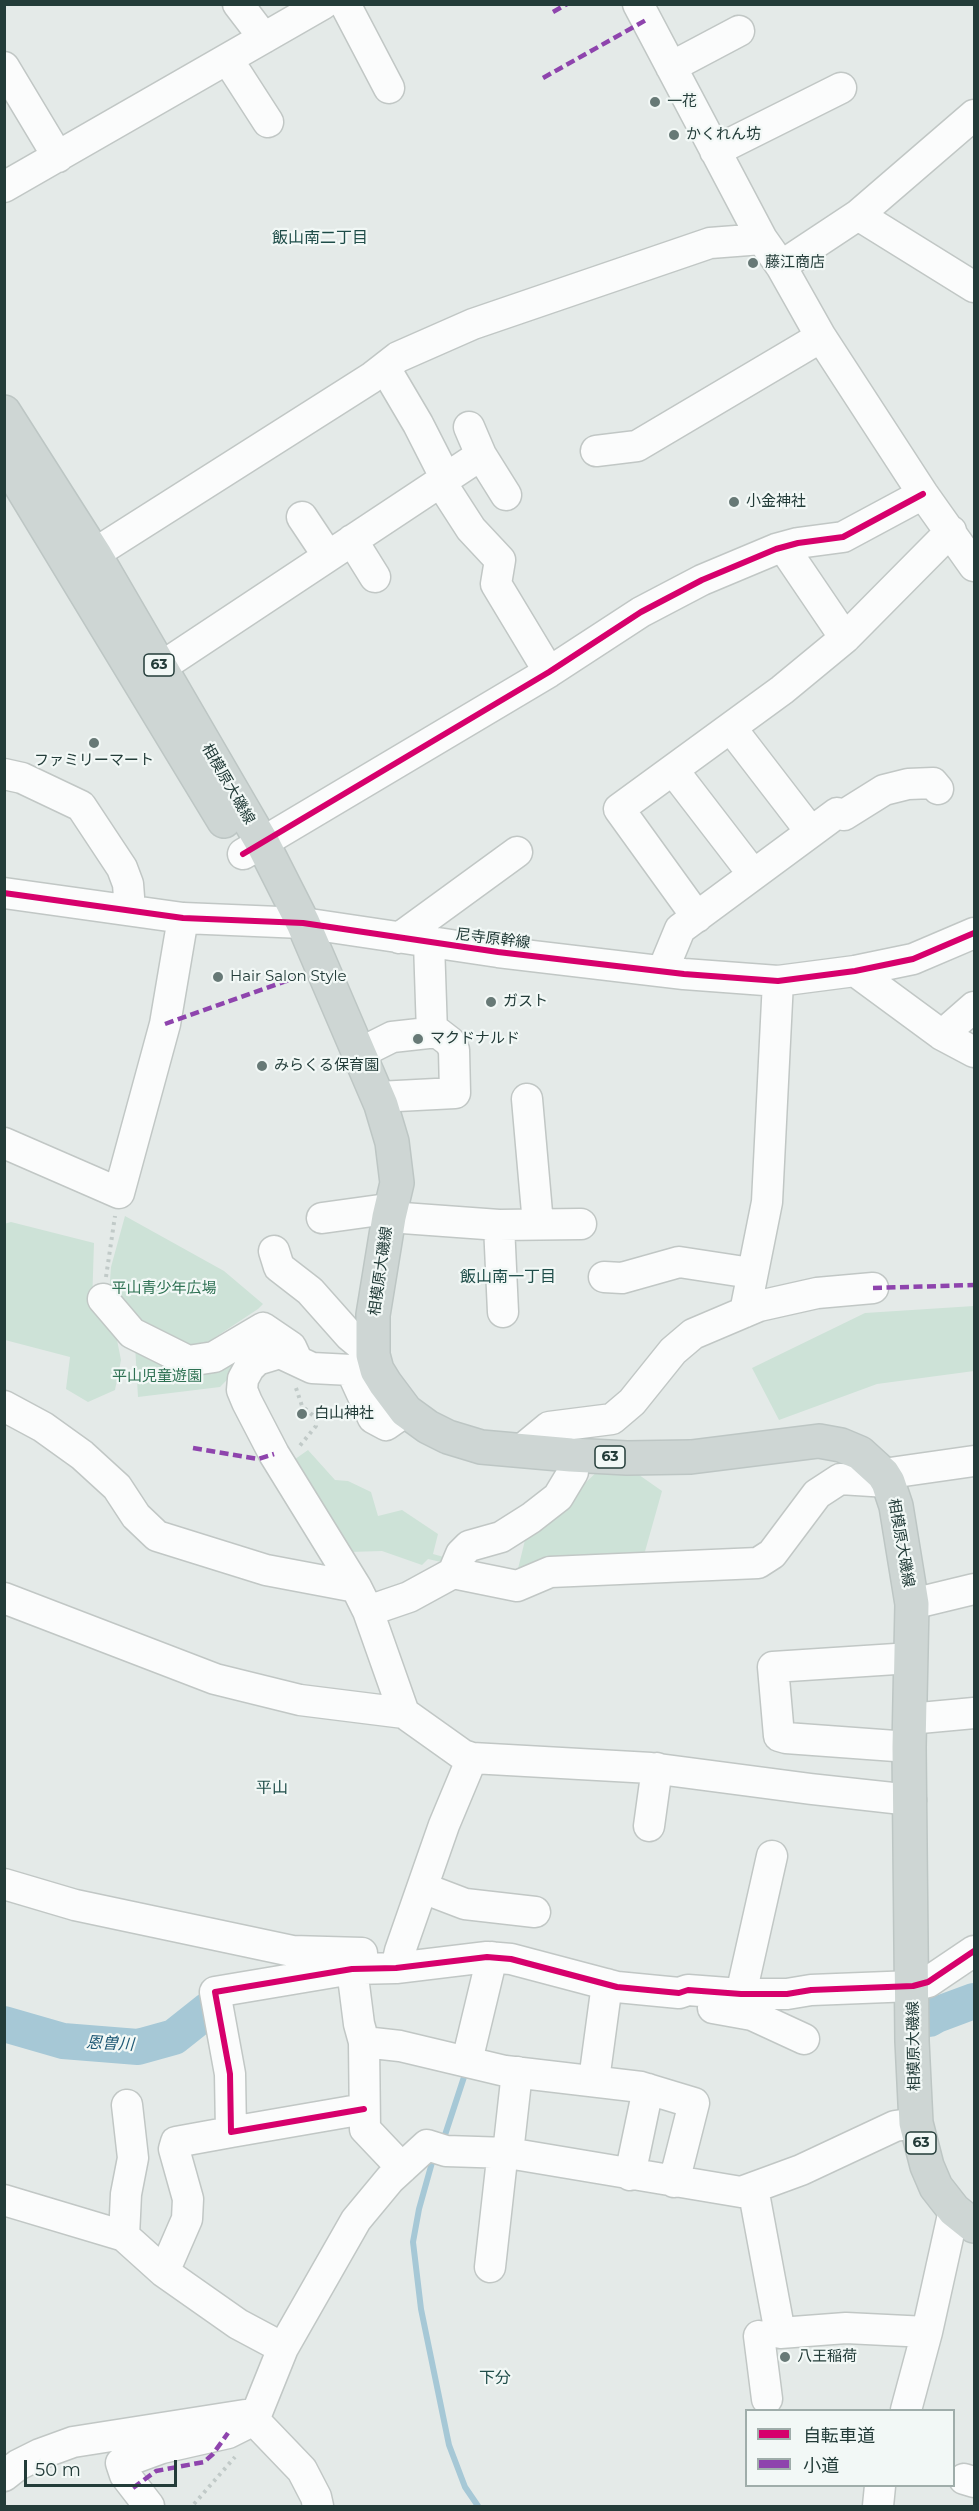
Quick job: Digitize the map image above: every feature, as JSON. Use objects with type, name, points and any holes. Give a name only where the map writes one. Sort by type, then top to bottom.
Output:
[{"type":"main road","name":"相模原大磯線","points":[[4,412],[84,562],[253,849],[360,1053],[378,1097],[392,1142],[398,1183],[388,1213],[373,1315],[374,1355],[377,1370],[406,1411],[428,1427],[448,1437],[481,1447],[571,1455],[627,1458],[691,1457],[819,1441],[841,1445],[860,1453],[886,1478],[899,1517],[912,1604],[909,1733],[912,2041],[916,2123],[927,2166],[936,2187],[964,2218]]},
{"type":"main road","name":"相模原大磯線","points":[[4,458],[84,562]]},
{"type":"main road","name":"相模原大磯線","points":[[292,923],[364,1102],[381,1167],[388,1213]]},
{"type":"street","points":[[238,4],[264,38]]},
{"type":"street","points":[[4,187],[323,4]]},
{"type":"street","points":[[345,4],[378,80]]},
{"type":"street","points":[[638,4],[762,239],[781,266],[821,337],[924,494],[974,565]]},
{"type":"street","points":[[671,67],[739,31]]},
{"type":"street","points":[[228,60],[268,122]]},
{"type":"street","points":[[4,67],[58,157]]},
{"type":"street","points":[[715,151],[822,91]]},
{"type":"street","points":[[781,266],[858,215],[975,115]]},
{"type":"street","points":[[858,215],[975,287]]},
{"type":"street","points":[[84,562],[385,368],[398,357],[472,324],[710,243],[762,239]]},
{"type":"street","points":[[597,454],[637,446],[821,337]]},
{"type":"street","points":[[385,368],[418,424],[443,479],[471,529],[500,560],[496,584],[549,672]]},
{"type":"street","points":[[470,428],[481,455],[506,495]]},
{"type":"street","points":[[150,674],[481,455]]},
{"type":"street","points":[[253,849],[549,672],[641,612],[702,580],[784,548],[798,543],[843,537],[924,494]]},
{"type":"street","points":[[302,517],[375,577]]},
{"type":"street","points":[[697,917],[619,809],[731,728],[845,638],[951,531]]},
{"type":"street","points":[[784,548],[845,638]]},
{"type":"street","points":[[731,728],[811,832]]},
{"type":"street","points":[[673,770],[753,874]]},
{"type":"street","points":[[4,774],[22,778],[81,806],[122,868],[128,884],[130,910]]},
{"type":"street","points":[[663,970],[680,929],[837,813],[844,815],[884,790],[908,784],[933,783],[938,789]]},
{"type":"street","points":[[399,938],[517,852]]},
{"type":"street","name":"尼寺原幹線","points":[[4,893],[183,918],[292,923],[429,943],[684,974],[778,981],[855,971],[913,959],[975,933]]},
{"type":"street","points":[[4,1143],[119,1193],[165,1024],[183,918]]},
{"type":"street","points":[[429,943],[432,1033]]},
{"type":"street","points":[[855,971],[942,1035],[975,1052]]},
{"type":"street","points":[[745,1312],[767,1202],[778,981]]},
{"type":"street","points":[[942,1035],[975,1007]]},
{"type":"street","points":[[360,1053],[392,1037],[432,1033],[443,1036],[454,1050],[455,1093],[378,1097]]},
{"type":"street","points":[[527,1099],[538,1224]]},
{"type":"street","points":[[322,1218],[388,1213],[499,1225],[581,1224]]},
{"type":"street","points":[[499,1225],[502,1312]]},
{"type":"street","points":[[616,1282],[679,1262],[751,1273]]},
{"type":"street","points":[[274,1265],[310,1291],[350,1336],[374,1355]]},
{"type":"street","points":[[520,1451],[549,1427],[612,1419],[632,1402],[673,1351],[693,1334],[759,1306],[817,1293],[873,1288]]},
{"type":"street","points":[[103,1299],[132,1333],[188,1361],[214,1357],[263,1328],[291,1347],[305,1364]]},
{"type":"street","points":[[404,1713],[362,1599],[274,1454],[242,1390],[246,1373],[257,1360],[280,1353],[305,1364],[351,1370],[373,1418],[386,1425],[406,1411]]},
{"type":"street","points":[[4,1406],[43,1427],[82,1455],[117,1487],[136,1516],[157,1536],[362,1599],[409,1597],[453,1573],[461,1554],[470,1546],[501,1537],[558,1497],[573,1472],[571,1455]]},
{"type":"street","points":[[453,1573],[517,1586],[550,1572],[758,1563],[772,1554],[818,1494],[840,1479],[886,1478],[975,1461]]},
{"type":"street","points":[[912,1604],[975,1589]]},
{"type":"street","points":[[4,1598],[215,1679],[300,1700],[404,1713],[463,1755],[472,1758],[657,1768],[911,1800]]},
{"type":"street","points":[[911,1658],[773,1667],[779,1736],[909,1733],[975,1713]]},
{"type":"street","points":[[398,1960],[444,1825],[472,1758]]},
{"type":"street","points":[[649,1826],[657,1768]]},
{"type":"street","points":[[741,1994],[774,1871]]},
{"type":"street","points":[[4,1884],[75,1905],[292,1951],[398,1960],[492,1957],[511,1959],[608,1984],[679,1993],[688,1990],[741,1994],[913,1992],[975,1951]]},
{"type":"street","points":[[423,1888],[465,1904],[534,1912]]},
{"type":"street","points":[[467,2061],[492,1957]]},
{"type":"street","points":[[231,2132],[230,2074],[215,1992],[398,1960]]},
{"type":"street","points":[[352,1969],[359,2024],[364,2042],[365,2129],[402,2168]]},
{"type":"street","points":[[594,2080],[608,1984]]},
{"type":"street","points":[[679,1993],[688,2003],[752,2015],[804,2039]]},
{"type":"street","points":[[364,2042],[400,2046],[517,2073],[594,2080],[648,2089],[694,2103],[674,2182]]},
{"type":"street","points":[[490,2267],[502,2159],[508,2153],[517,2073]]},
{"type":"street","points":[[630,2175],[648,2089]]},
{"type":"street","points":[[124,2236],[126,2194],[133,2158],[127,2105]]},
{"type":"street","points":[[164,2272],[187,2219],[188,2199],[174,2149],[176,2142],[364,2109]]},
{"type":"street","points":[[256,2423],[283,2348],[356,2220],[390,2179],[427,2145],[446,2151],[508,2153],[741,2192],[801,2170],[895,2126],[916,2123]]},
{"type":"street","points":[[753,2188],[767,2399]]},
{"type":"street","points":[[4,2200],[124,2236],[164,2272],[237,2324],[283,2348]]},
{"type":"street","points":[[906,2409],[927,2331],[964,2218]]},
{"type":"street","points":[[763,2335],[846,2328],[927,2331]]},
{"type":"street","points":[[4,2476],[18,2465],[39,2454],[73,2442],[245,2415],[256,2423],[302,2470],[316,2497],[318,2506]]},
{"type":"street","points":[[149,2506],[125,2475],[122,2463],[162,2448],[228,2433],[256,2423]]},
{"type":"street","points":[[878,2506],[880,2487]]},
{"type":"path","points":[[103,1299],[119,1193]]},
{"type":"path","points":[[305,1364],[296,1388],[302,1406],[316,1418],[316,1426]]},
{"type":"path","points":[[194,2504],[238,2455],[256,2423]]},
{"type":"green space","name":"平山青少年広場","points":[[125,1216],[224,1271],[263,1304],[205,1344],[187,1348],[132,1323],[109,1295],[111,1267]]},
{"type":"green space","points":[[11,1222],[94,1243],[92,1304],[117,1340],[121,1360],[115,1390],[88,1402],[66,1389],[70,1357],[5,1340],[4,1224]]},
{"type":"green space","points":[[974,1306],[974,1371],[877,1384],[779,1420],[752,1368],[865,1313]]},
{"type":"green space","name":"平山児童遊園","points":[[262,1344],[220,1387],[138,1397],[135,1345],[183,1372]]},
{"type":"green space","points":[[308,1450],[335,1480],[348,1481],[371,1492],[378,1516],[402,1510],[438,1534],[433,1554],[516,1577],[525,1540],[601,1468],[632,1470],[662,1491],[644,1555],[519,1580],[428,1559],[422,1565],[382,1551],[349,1552],[291,1462]]},
{"type":"waterway","name":"恩曽川","points":[[929,2019],[974,2001]]},
{"type":"waterway","name":"恩曽川","points":[[4,2024],[63,2041],[138,2047],[174,2037],[208,2010]]},
{"type":"waterway","points":[[443,2141],[466,2071]]},
{"type":"waterway","points":[[433,2159],[419,2209],[413,2242],[421,2309],[449,2445],[465,2487],[478,2506]]},
{"type":"marked path","points":[[553,12],[567,4]]},
{"type":"marked path","points":[[543,78],[646,20]]},
{"type":"marked path","points":[[165,1024],[306,974]]},
{"type":"marked path","points":[[873,1288],[974,1285]]},
{"type":"marked path","points":[[193,1448],[258,1459],[274,1454]]},
{"type":"marked path","points":[[133,2488],[156,2471],[204,2462],[213,2454],[228,2433]]},
{"type":"cycle path","points":[[243,854],[549,672],[641,612],[702,580],[776,549],[798,543],[843,537],[923,494]]},
{"type":"cycle path","points":[[4,893],[183,918],[303,923],[498,952],[684,974],[778,981],[855,971],[913,959],[974,933]]},
{"type":"cycle path","points":[[364,2109],[231,2132],[230,2074],[215,1992],[352,1969],[396,1968],[487,1957],[511,1959],[617,1987],[679,1993],[688,1990],[741,1994],[787,1994],[811,1990],[913,1986],[928,1982],[974,1951]]},
{"type":"place","name":"一花","points":[[655,102]]},
{"type":"place","name":"かくれん坊","points":[[674,135]]},
{"type":"place","name":"藤江商店","points":[[753,263]]},
{"type":"place","name":"小金神社","points":[[734,502]]},
{"type":"place","name":"ファミリーマート","points":[[94,743]]},
{"type":"place","name":"Hair Salon Style","points":[[218,977]]},
{"type":"place","name":"ガスト","points":[[491,1002]]},
{"type":"place","name":"マクドナルド","points":[[418,1039]]},
{"type":"place","name":"みらくる保育園","points":[[262,1066]]},
{"type":"place","name":"白山神社","points":[[302,1414]]},
{"type":"place","name":"八王稲荷","points":[[785,2357]]},
{"type":"district","name":"飯山南二丁目","points":[[320,238]]},
{"type":"district","name":"飯山南一丁目","points":[[508,1277]]},
{"type":"district","name":"平山","points":[[272,1788]]},
{"type":"district","name":"下分","points":[[495,2378]]}]
